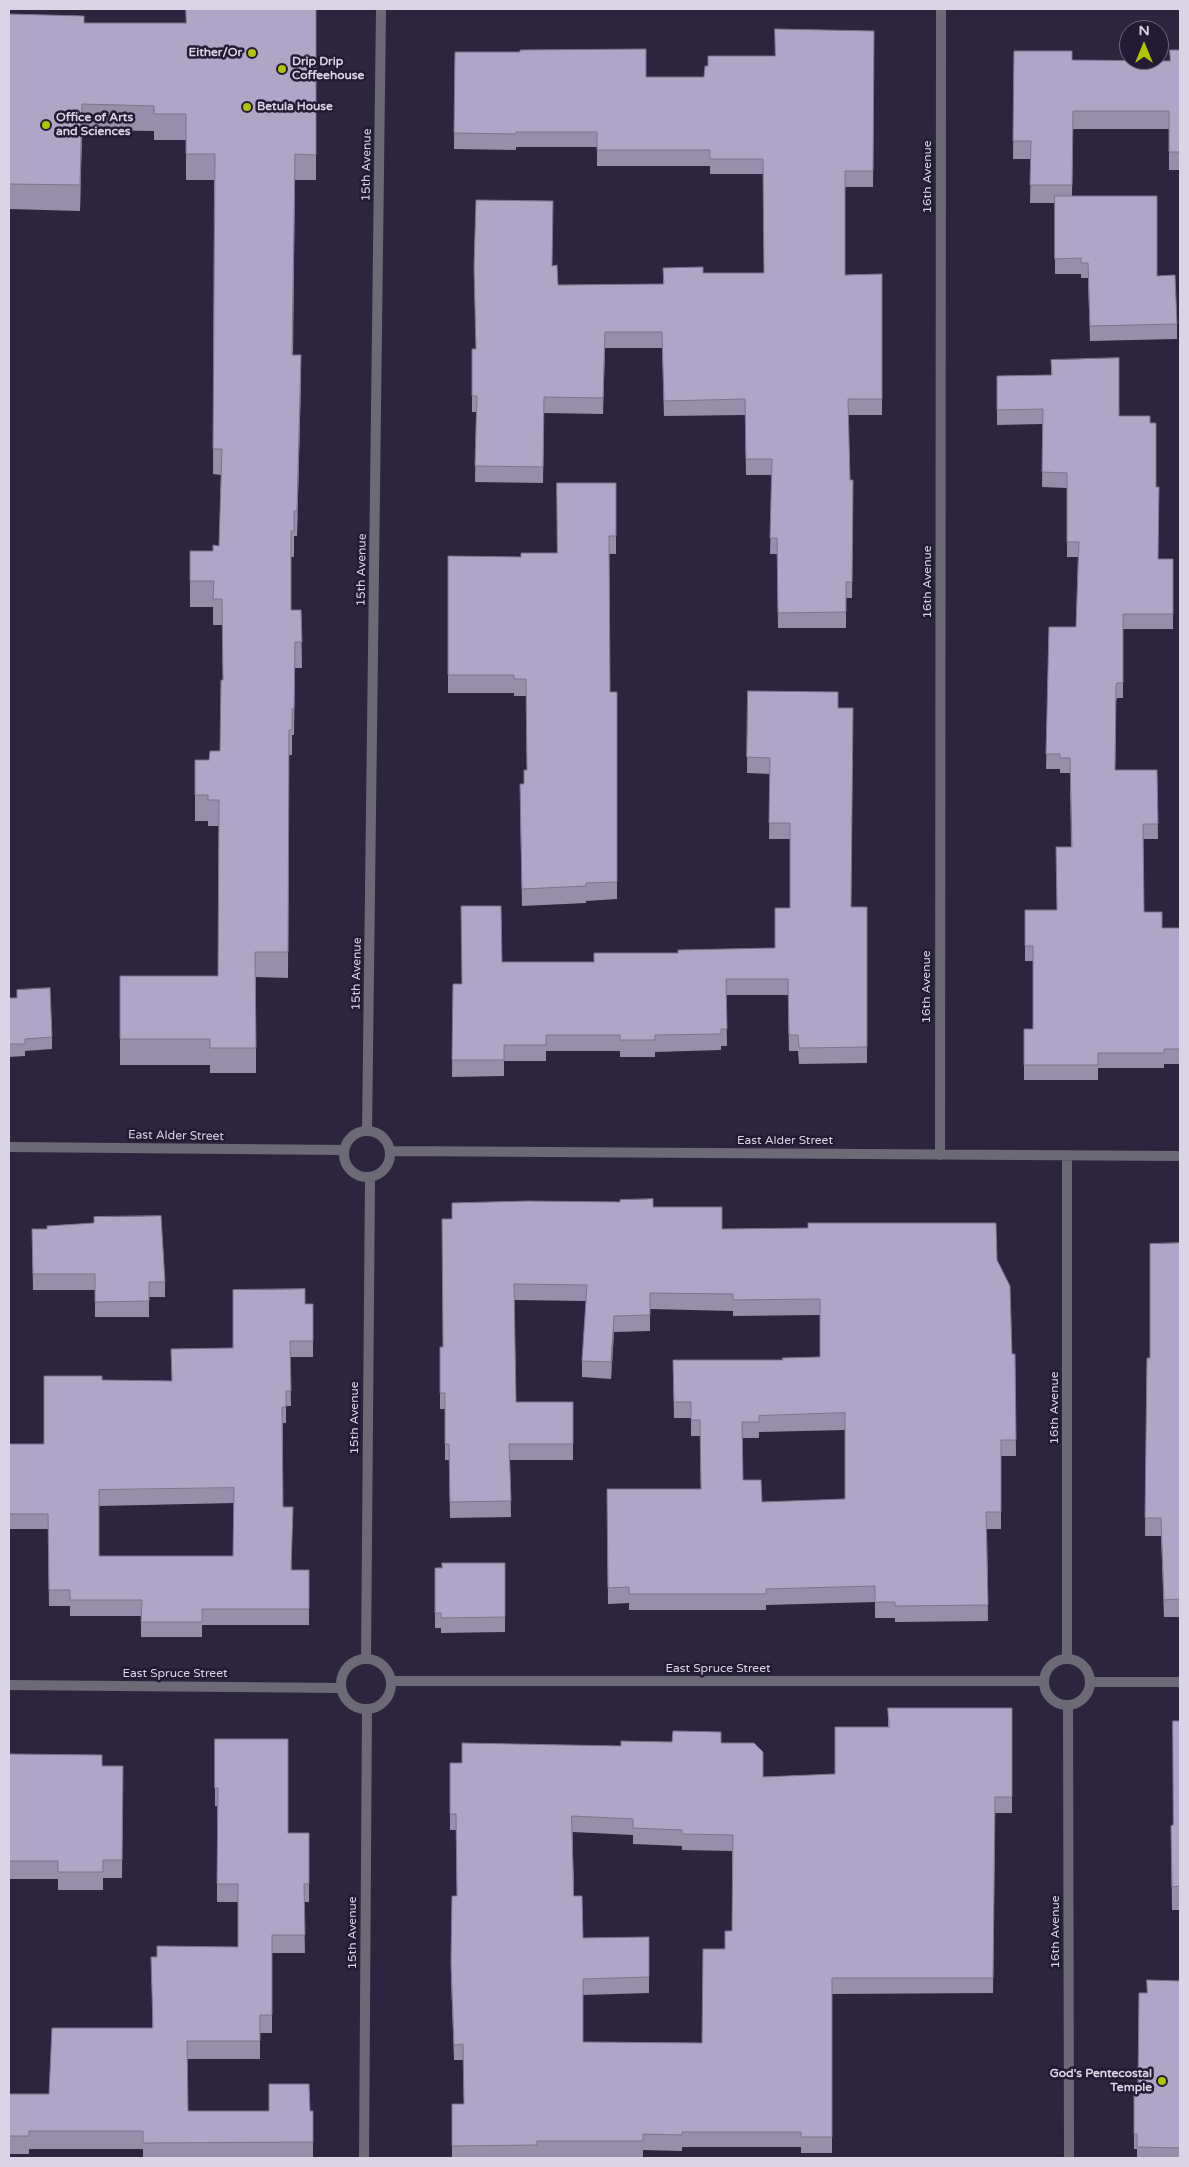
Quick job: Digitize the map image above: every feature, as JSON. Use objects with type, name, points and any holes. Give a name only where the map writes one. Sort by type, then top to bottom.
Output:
[{"type":"street","name":"15th Avenue","points":[[368,1131],[381,9]]},
{"type":"street","name":"16th Avenue","points":[[940,1155],[941,9]]},
{"type":"street","points":[[368,1131],[379,1134],[385,1139],[390,1151],[386,1169],[370,1178],[358,1176],[347,1167],[344,1160],[344,1150],[349,1138],[356,1133],[368,1131]]},
{"type":"street","name":"East Alder Street","points":[[9,1146],[344,1150]]},
{"type":"street","name":"East Alder Street","points":[[390,1151],[1180,1156]]},
{"type":"street","name":"16th Avenue","points":[[1067,1156],[1067,1659]]},
{"type":"street","name":"15th Avenue","points":[[366,1659],[370,1178]]},
{"type":"street","points":[[366,1659],[380,1662],[387,1668],[391,1681],[390,1693],[385,1700],[379,1706],[368,1709],[355,1707],[348,1702],[341,1688],[341,1680],[348,1665],[366,1659]]},
{"type":"street","points":[[1067,1659],[1080,1663],[1089,1676],[1090,1682],[1084,1698],[1068,1705],[1056,1703],[1050,1699],[1046,1692],[1044,1681],[1047,1670],[1052,1664],[1067,1659]]},
{"type":"street","name":"East Spruce Street","points":[[391,1681],[1044,1681]]},
{"type":"street","points":[[1090,1682],[1180,1682]]},
{"type":"street","name":"East Spruce Street","points":[[9,1685],[341,1688]]},
{"type":"street","name":"16th Avenue","points":[[1068,1705],[1069,2158]]},
{"type":"street","name":"15th Avenue","points":[[364,2158],[368,1709]]},
{"type":"building","points":[[186,9],[316,9],[316,155],[295,154],[292,355],[301,355],[297,511],[294,511],[294,531],[291,531],[291,610],[301,610],[302,642],[295,642],[294,709],[292,709],[292,730],[289,730],[288,952],[255,952],[256,1048],[210,1048],[210,1039],[120,1039],[120,976],[218,976],[219,800],[208,800],[208,795],[195,795],[195,760],[209,760],[210,751],[220,751],[221,680],[223,680],[222,599],[213,599],[214,581],[190,581],[190,551],[213,551],[213,545],[219,546],[222,449],[213,449],[215,154],[186,154],[186,114],[154,114],[154,106],[82,104],[80,185],[9,184],[9,14],[84,16],[84,23],[186,23]]},
{"type":"building","points":[[775,29],[874,31],[873,171],[845,171],[845,275],[882,274],[882,399],[848,399],[850,480],[853,480],[852,582],[846,582],[846,612],[778,613],[777,538],[770,538],[772,459],[746,459],[745,399],[664,401],[662,332],[605,332],[603,398],[544,397],[543,467],[475,466],[477,396],[472,396],[472,349],[476,349],[474,267],[476,200],[553,201],[552,266],[557,265],[558,285],[664,284],[663,268],[703,267],[703,273],[764,273],[763,159],[710,159],[710,150],[597,150],[597,132],[454,133],[455,52],[646,49],[646,77],[704,77],[705,66],[708,66],[708,56],[775,56]]},
{"type":"building","points":[[1170,50],[1180,50],[1180,152],[1169,152],[1169,111],[1073,111],[1072,185],[1030,185],[1031,141],[1013,141],[1014,51],[1072,51],[1072,60],[1119,60],[1119,70],[1169,70]]},
{"type":"building","points":[[1055,196],[1157,196],[1157,276],[1175,275],[1177,324],[1090,326],[1088,263],[1081,263],[1081,258],[1055,259]]},
{"type":"building","points":[[1119,358],[1119,416],[1150,416],[1150,423],[1156,423],[1156,487],[1159,487],[1158,559],[1173,559],[1173,614],[1123,614],[1123,683],[1117,683],[1116,686],[1115,770],[1157,770],[1158,824],[1143,824],[1144,912],[1162,912],[1162,928],[1180,928],[1180,1049],[1164,1049],[1164,1053],[1098,1053],[1098,1065],[1024,1065],[1024,1029],[1033,1029],[1033,946],[1025,946],[1025,910],[1057,910],[1056,847],[1072,847],[1070,758],[1060,758],[1060,754],[1046,754],[1049,627],[1076,627],[1079,542],[1067,542],[1067,473],[1042,472],[1043,409],[997,410],[997,376],[1052,375],[1051,360]]},
{"type":"building","points":[[557,483],[616,483],[616,536],[609,536],[610,692],[617,692],[617,882],[586,883],[586,886],[522,889],[520,784],[524,784],[524,770],[527,770],[526,679],[514,679],[514,675],[448,675],[448,556],[521,557],[521,553],[557,553]]},
{"type":"building","points":[[748,691],[838,692],[838,708],[853,708],[851,907],[867,907],[867,1047],[799,1048],[798,1035],[789,1035],[788,979],[726,979],[727,1029],[721,1029],[721,1034],[655,1035],[655,1040],[620,1040],[620,1035],[546,1035],[546,1045],[504,1045],[504,1060],[452,1060],[453,984],[462,984],[461,906],[501,906],[502,962],[594,962],[594,953],[678,953],[678,950],[775,948],[775,908],[790,908],[790,823],[769,823],[770,758],[747,757]]},
{"type":"building","points":[[50,988],[52,1037],[25,1039],[25,1044],[9,1044],[9,998],[17,998],[17,990]]},
{"type":"building","points":[[653,1199],[653,1207],[722,1207],[722,1229],[808,1228],[808,1223],[996,1223],[997,1260],[1010,1286],[1012,1354],[1015,1354],[1016,1440],[1001,1440],[1001,1512],[986,1512],[988,1605],[895,1606],[895,1602],[875,1602],[875,1586],[766,1589],[766,1594],[629,1594],[629,1587],[608,1588],[607,1489],[701,1489],[700,1420],[691,1420],[691,1402],[674,1402],[673,1360],[783,1360],[782,1358],[820,1357],[820,1299],[733,1300],[733,1294],[650,1293],[650,1315],[614,1316],[611,1362],[582,1361],[587,1285],[514,1284],[516,1402],[573,1402],[573,1444],[509,1444],[511,1501],[450,1502],[449,1444],[445,1444],[445,1393],[440,1393],[440,1347],[443,1347],[442,1219],[452,1219],[452,1203],[528,1201],[620,1202],[620,1200]],"holes":[[[845,1413],[845,1499],[762,1502],[761,1480],[743,1480],[742,1422],[759,1422],[759,1416]]]},
{"type":"building","points":[[161,1216],[165,1282],[149,1282],[149,1301],[95,1302],[95,1274],[33,1274],[32,1229],[47,1229],[47,1226],[94,1223],[94,1217]]},
{"type":"building","points":[[1180,1243],[1180,1599],[1164,1600],[1161,1518],[1145,1518],[1147,1358],[1150,1358],[1150,1244]]},
{"type":"building","points":[[305,1289],[305,1304],[313,1304],[313,1341],[290,1341],[291,1391],[286,1391],[286,1407],[282,1407],[283,1507],[293,1507],[291,1570],[309,1570],[309,1609],[202,1609],[202,1622],[141,1622],[142,1600],[70,1600],[70,1590],[49,1590],[48,1514],[9,1514],[9,1444],[44,1444],[44,1376],[102,1376],[102,1380],[172,1381],[171,1349],[233,1348],[233,1290]],"holes":[[[234,1488],[233,1556],[99,1556],[99,1490]]]},
{"type":"building","points":[[442,1563],[505,1563],[505,1617],[441,1618],[441,1613],[435,1613],[435,1568],[442,1568]]},
{"type":"building","points":[[888,1708],[1012,1708],[1012,1797],[995,1797],[993,1978],[832,1978],[832,2137],[801,2137],[801,2132],[682,2132],[682,2135],[643,2134],[643,2141],[537,2141],[537,2145],[452,2146],[452,2104],[464,2104],[463,2044],[454,2045],[451,1963],[452,1896],[457,1896],[456,1814],[450,1814],[450,1763],[462,1763],[462,1743],[621,1746],[621,1741],[672,1742],[673,1731],[721,1732],[721,1743],[754,1743],[763,1752],[763,1777],[835,1774],[835,1727],[889,1727]],"holes":[[[572,1816],[633,1819],[633,1828],[682,1830],[682,1834],[733,1835],[732,1931],[725,1931],[725,1949],[703,1949],[702,2043],[583,2042],[583,1979],[649,1977],[649,1937],[583,1938],[582,1896],[574,1896]]]},
{"type":"building","points":[[1173,1721],[1180,1721],[1180,1886],[1172,1887],[1171,1826],[1173,1825]]},
{"type":"building","points":[[215,1739],[288,1739],[288,1833],[309,1833],[309,1884],[304,1884],[305,1935],[272,1935],[272,2015],[260,2015],[260,2041],[187,2041],[188,2111],[269,2111],[269,2084],[309,2084],[310,2111],[313,2111],[313,2142],[143,2143],[143,2131],[29,2131],[29,2136],[9,2136],[9,2094],[49,2094],[52,2028],[153,2028],[151,1957],[157,1957],[157,1946],[238,1947],[238,1884],[217,1884],[218,1788],[215,1788]]},
{"type":"building","points":[[9,1754],[102,1755],[102,1766],[123,1766],[122,1860],[103,1860],[103,1872],[58,1872],[58,1861],[9,1861]]},
{"type":"building","name":"God's Pentecostal Temple","points":[[1147,1980],[1180,1981],[1180,2148],[1137,2147],[1137,2134],[1134,2134],[1134,2084],[1138,2084],[1139,1993],[1147,1993]]},
{"type":"place","name":"Either/Or","points":[[252,53]]},
{"type":"place","name":"Drip Drip Coffeehouse","points":[[282,69]]},
{"type":"place","name":"Betula House","points":[[247,107]]},
{"type":"place","name":"Office of Arts and Sciences","points":[[46,125]]},
{"type":"place","name":"God's Pentecostal Temple","points":[[1162,2081]]}]
